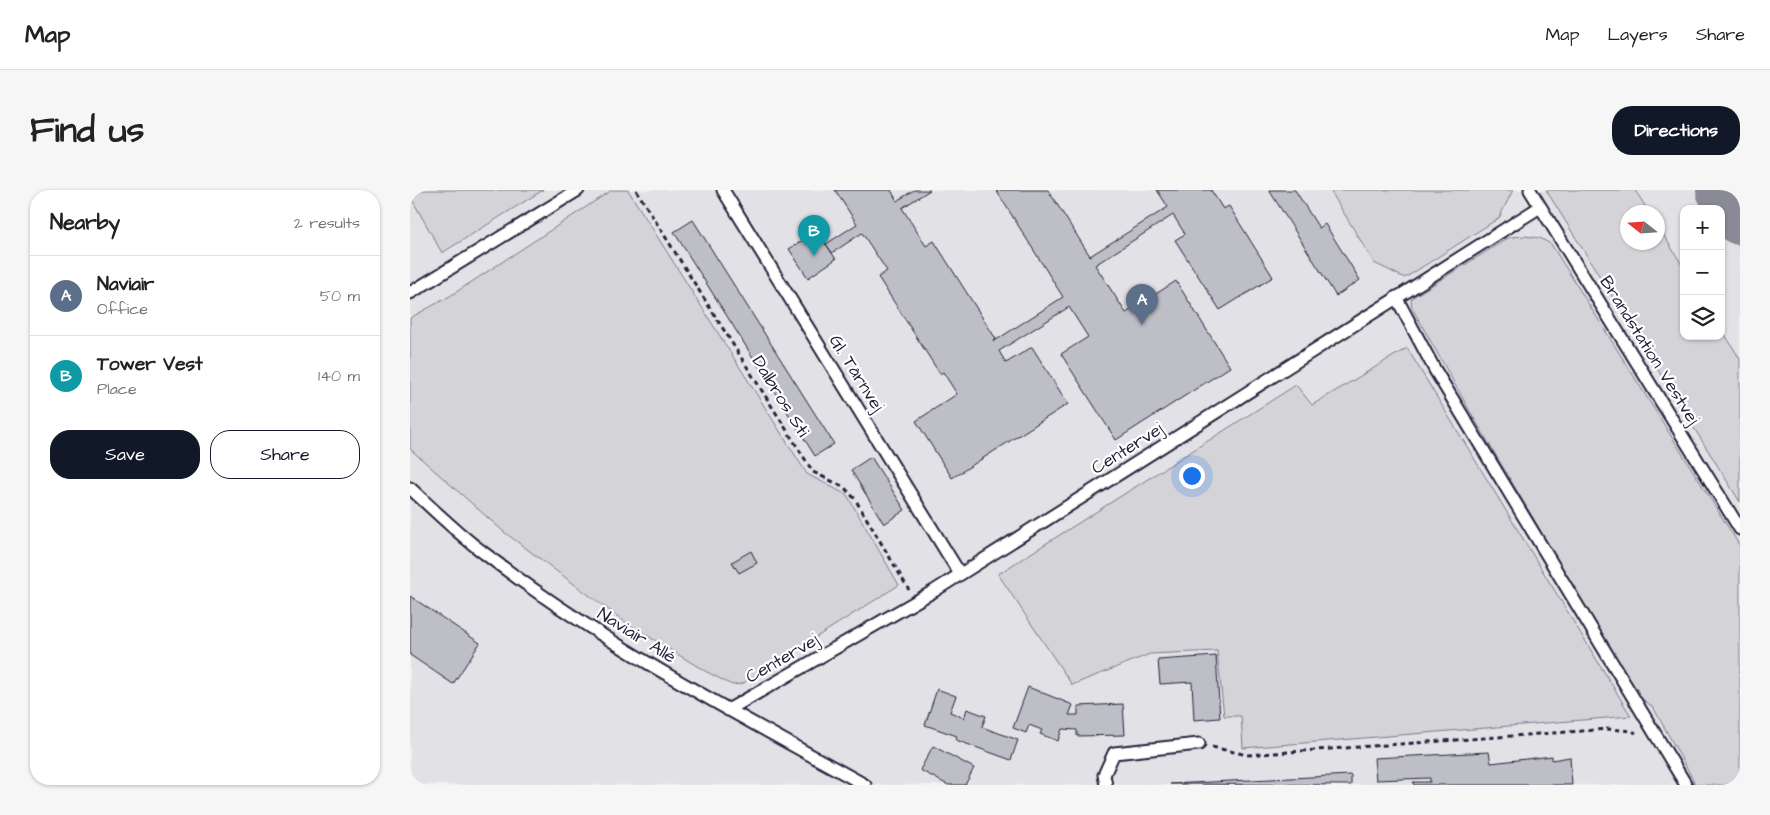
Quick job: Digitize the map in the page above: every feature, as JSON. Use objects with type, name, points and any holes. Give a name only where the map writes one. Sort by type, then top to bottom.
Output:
[{"type":"lane","points":[[410,293],[578,190]]},
{"type":"lane","name":"Gl. Tårnvej","points":[[723,190],[960,574]]},
{"type":"lane","name":"Brandstation Vestvej","points":[[1530,190],[1740,529]]},
{"type":"lane","name":"Centervej","points":[[728,710],[960,574],[1540,207]]},
{"type":"lane","points":[[1396,297],[1435,370],[1686,785]]},
{"type":"lane","name":"Naviair Allé","points":[[410,488],[483,553],[590,627],[728,710],[865,785]]},
{"type":"lane","points":[[1106,785],[1104,775],[1114,753],[1199,744]]},
{"type":"path","name":"Dalbros Sti","points":[[636,190],[813,472],[844,487],[855,499],[916,601]]},
{"type":"path","points":[[1199,744],[1247,755],[1608,728],[1632,731],[1640,736]]},
{"type":"shaded area","points":[[410,190],[1740,190],[1740,785],[410,785]]},
{"type":"shaded area","points":[[410,190],[543,190],[442,253],[410,196]]},
{"type":"shaded area","points":[[612,190],[628,190],[807,474],[847,495],[899,585],[742,684],[732,685],[705,671],[625,622],[504,532],[410,449],[410,318],[450,296]]},
{"type":"shaded area","points":[[1330,190],[1513,190],[1499,218],[1405,278],[1374,263]]},
{"type":"shaded area","points":[[1546,190],[1635,190],[1645,205],[1620,205],[1620,250],[1665,250],[1665,237],[1680,262],[1680,340],[1725,340],[1725,335],[1740,359],[1740,502]]},
{"type":"shaded area","points":[[1510,237],[1540,238],[1551,244],[1740,546],[1740,785],[1696,785],[1653,707],[1638,696],[1471,413],[1412,308],[1411,299],[1416,295]]},
{"type":"shaded area","points":[[1407,348],[1631,716],[1243,748],[1241,716],[1224,716],[1217,651],[1150,654],[1072,685],[998,574],[1296,385],[1312,405]]},
{"type":"building","points":[[835,190],[891,190],[897,201],[914,190],[930,190],[902,208],[926,246],[934,241],[996,339],[993,342],[1063,297],[996,190],[1048,190],[1090,256],[1168,207],[1157,190],[1211,190],[1223,209],[1229,206],[1273,277],[1220,310],[1175,240],[1185,234],[1173,215],[1095,265],[1126,313],[1176,281],[1230,367],[1116,440],[1061,354],[1088,337],[1069,307],[999,351],[1006,363],[1032,347],[1068,404],[952,478],[916,421],[957,394],[943,372],[940,374],[878,277],[887,271],[862,233],[832,253],[826,244],[857,224]]},
{"type":"building","points":[[1269,190],[1295,190],[1319,228],[1325,224],[1360,280],[1336,296]]},
{"type":"building","points":[[693,220],[834,444],[815,456],[674,232]]},
{"type":"building","points":[[817,231],[836,259],[808,278],[789,249]]},
{"type":"building","points":[[871,457],[905,510],[884,524],[851,470]]},
{"type":"building","points":[[751,551],[757,563],[739,573],[732,562]]},
{"type":"building","points":[[410,596],[480,643],[453,684],[410,655]]},
{"type":"building","points":[[1216,656],[1220,718],[1194,720],[1192,682],[1160,684],[1158,660]]},
{"type":"building","points":[[1028,687],[1073,705],[1069,715],[1078,715],[1078,706],[1123,704],[1125,735],[1077,736],[1077,730],[1062,729],[1058,741],[1040,734],[1042,730],[1029,725],[1026,733],[1013,728]]},
{"type":"building","points":[[937,689],[956,696],[950,712],[964,718],[967,709],[986,716],[982,727],[1018,740],[1011,760],[956,740],[957,736],[925,725]]},
{"type":"building","points":[[933,746],[974,768],[965,785],[948,785],[920,770]]},
{"type":"building","points":[[1489,752],[1491,763],[1552,756],[1552,760],[1570,757],[1572,785],[1414,785],[1413,782],[1430,782],[1430,778],[1376,780],[1374,758]]},
{"type":"building","points":[[1351,775],[1351,785],[1170,784]]},
{"type":"taxiway","points":[[1723,190],[1740,218]]},
{"type":"place","name":"Tower Vest","points":[[814,256]]},
{"type":"place","name":"Naviair","points":[[1142,325]]}]
